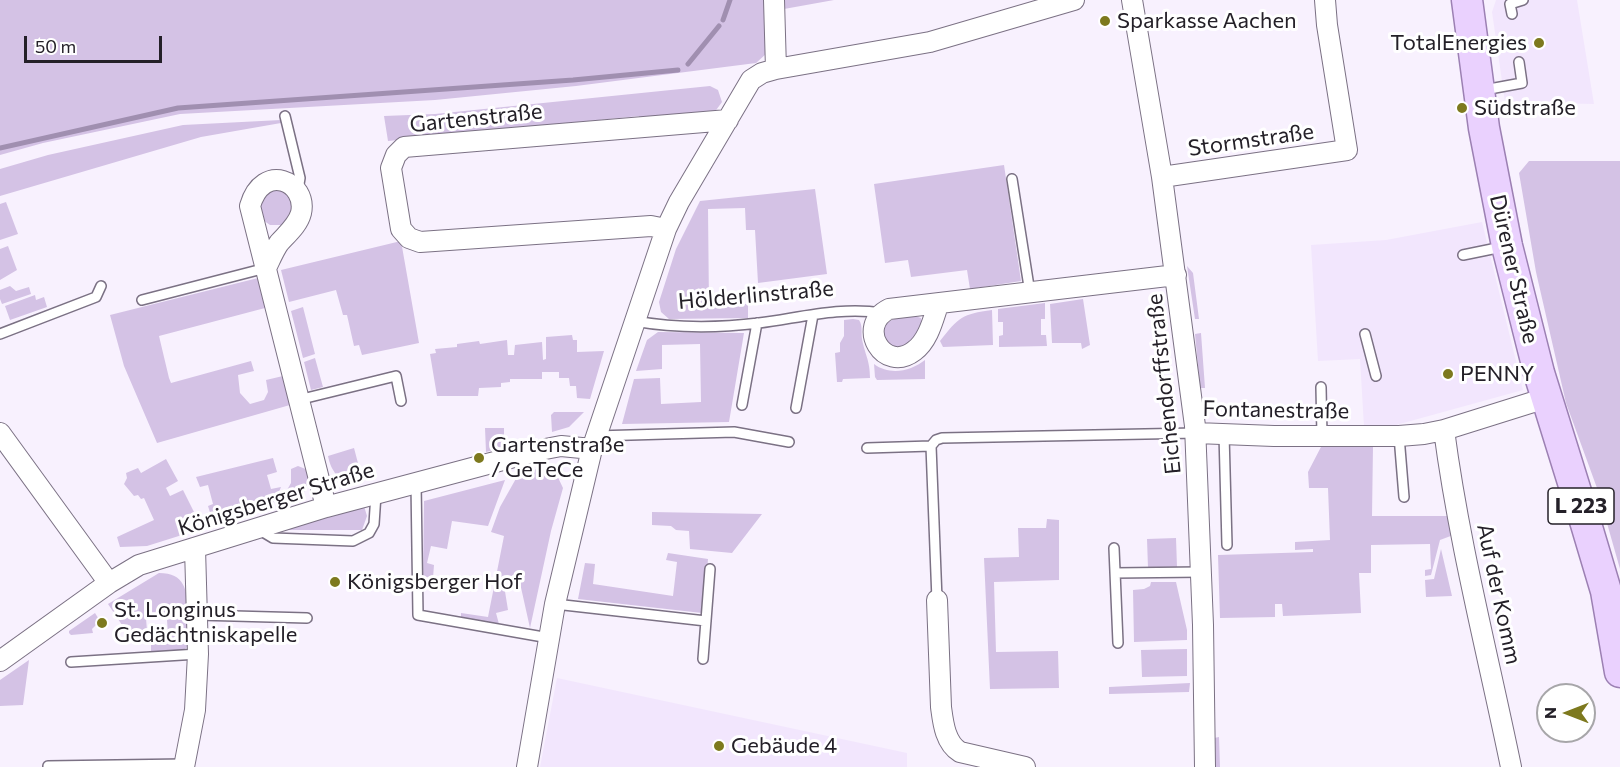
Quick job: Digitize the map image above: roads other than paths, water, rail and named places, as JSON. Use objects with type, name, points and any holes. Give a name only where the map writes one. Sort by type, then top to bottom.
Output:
[{"type":"main road","name":"Dürener Straße","points":[[1467,0],[1478,90],[1507,246],[1546,398],[1587,524],[1605,591],[1620,672]]},
{"type":"street","points":[[774,0],[776,69]]},
{"type":"street","points":[[527,767],[549,638],[562,605],[594,442],[666,229],[679,202],[751,80],[762,73],[776,69],[930,42],[1074,0]]},
{"type":"street","name":"Eichendorffstraße","points":[[1132,0],[1162,177],[1196,433],[1205,767]]},
{"type":"street","name":"Stormstraße","points":[[1162,177],[1347,150],[1325,0]]},
{"type":"street","name":"Gartenstraße","points":[[666,229],[651,226],[420,242],[409,238],[401,229],[391,168],[396,155],[404,147],[728,120]]},
{"type":"street","points":[[266,268],[278,245],[295,225],[300,215],[302,204],[298,191],[284,181],[272,180],[261,185],[254,194],[250,206],[326,507]]},
{"type":"street","name":"Hölderlinstraße","points":[[882,313],[889,309],[1176,275]]},
{"type":"street","points":[[882,313],[876,320],[874,328],[876,342],[885,355],[899,356],[914,352],[919,346],[931,327],[938,305]]},
{"type":"street","name":"Fontanestraße","points":[[1196,433],[1399,436],[1444,430],[1546,398]]},
{"type":"street","name":"Auf der Komm","points":[[1444,430],[1467,568],[1511,767]]},
{"type":"street","points":[[0,433],[109,583]]},
{"type":"street","name":"Königsberger Straße","points":[[0,661],[109,583],[139,565],[326,507],[540,450],[594,442]]},
{"type":"street","points":[[184,765],[195,710],[198,654],[195,548]]},
{"type":"street","points":[[938,600],[940,706],[953,748],[960,752],[1025,767]]},
{"type":"lane","points":[[1512,14],[1510,4],[1523,0]]},
{"type":"lane","points":[[1478,90],[1522,83],[1519,62]]},
{"type":"lane","points":[[285,116],[300,178],[298,191]]},
{"type":"lane","points":[[1012,179],[1030,293]]},
{"type":"lane","points":[[1463,255],[1507,246]]},
{"type":"lane","points":[[142,300],[266,268]]},
{"type":"lane","points":[[0,334],[96,297],[101,286]]},
{"type":"lane","name":"Hölderlinstraße","points":[[634,321],[660,326],[757,323],[842,312],[882,313]]},
{"type":"lane","points":[[796,408],[813,315]]},
{"type":"lane","points":[[742,405],[757,323]]},
{"type":"lane","points":[[1365,334],[1376,376]]},
{"type":"lane","points":[[298,400],[396,376],[401,401]]},
{"type":"lane","points":[[1321,387],[1322,436]]},
{"type":"lane","points":[[594,442],[734,432],[789,442]]},
{"type":"lane","name":"Fontanestraße","points":[[867,448],[931,446],[936,440],[942,438],[1196,433]]},
{"type":"lane","points":[[1224,434],[1227,545]]},
{"type":"lane","points":[[1399,436],[1404,497]]},
{"type":"lane","points":[[931,446],[938,600]]},
{"type":"lane","points":[[416,483],[418,615],[549,638]]},
{"type":"lane","points":[[256,527],[273,538],[353,541],[369,533],[374,524],[376,494]]},
{"type":"lane","points":[[1114,548],[1118,643]]},
{"type":"lane","points":[[703,660],[710,569]]},
{"type":"lane","points":[[1115,573],[1201,572]]},
{"type":"lane","points":[[562,605],[706,621]]},
{"type":"lane","points":[[198,615],[307,618]]},
{"type":"lane","points":[[71,662],[198,654]]},
{"type":"lane","points":[[48,766],[184,765]]},
{"type":"waterway","points":[[723,20],[730,0]]},
{"type":"waterway","points":[[688,64],[719,26]]},
{"type":"waterway","points":[[0,148],[178,108],[573,80],[678,70]]},
{"type":"place","name":"Sparkasse Aachen","points":[[1105,21]]},
{"type":"place","name":"TotalEnergies","points":[[1539,43]]},
{"type":"place","name":"Südstraße","points":[[1462,108]]},
{"type":"place","name":"PENNY","points":[[1448,374]]},
{"type":"place","name":"Gartenstraße / GeTeCe","points":[[479,458]]},
{"type":"place","name":"Königsberger Hof","points":[[335,582]]},
{"type":"place","name":"St. Longinus Gedächtniskapelle","points":[[102,623]]},
{"type":"place","name":"Gebäude 4","points":[[719,746]]}]
